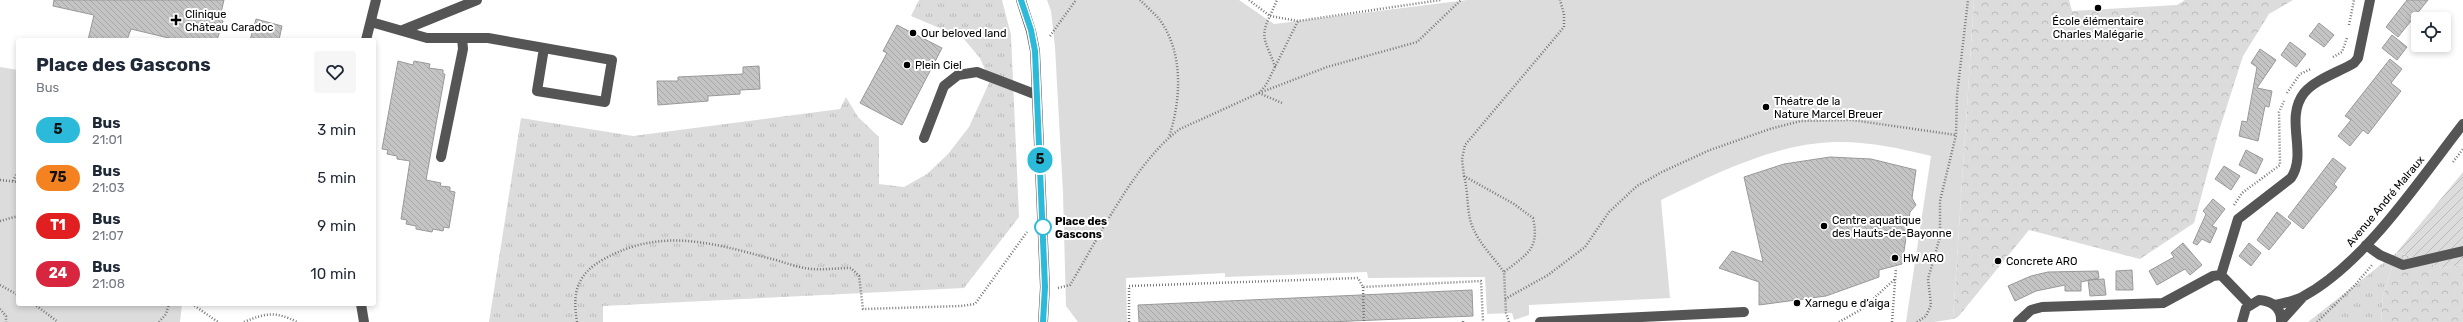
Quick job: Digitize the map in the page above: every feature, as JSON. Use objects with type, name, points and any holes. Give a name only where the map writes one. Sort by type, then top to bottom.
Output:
[{"type":"street","points":[[367,38],[376,0]]},
{"type":"street","points":[[403,30],[477,0]]},
{"type":"street","points":[[1021,0],[1031,30],[1035,51],[1045,287],[1042,322]]},
{"type":"street","points":[[2221,275],[2238,220],[2291,178],[2296,171],[2298,161],[2295,120],[2298,105],[2304,93],[2314,84],[2354,63],[2358,58],[2370,0]]},
{"type":"street","points":[[371,22],[427,38],[488,38],[612,60],[605,102],[537,91],[544,48]]},
{"type":"street","points":[[441,157],[463,49],[462,38]]},
{"type":"street","points":[[924,138],[944,86],[958,75],[977,72],[1037,95]]},
{"type":"street","name":"Avenue André Malraux","points":[[2275,305],[2303,297],[2329,278],[2366,245],[2463,124]]},
{"type":"street","points":[[2366,245],[2380,255],[2403,265],[2463,251]]},
{"type":"street","points":[[2221,275],[2250,305]]},
{"type":"street","points":[[2018,322],[2031,310],[2042,307],[2164,303],[2213,276],[2221,275]]},
{"type":"street","points":[[2282,321],[2303,297]]},
{"type":"street","points":[[2242,322],[2244,313],[2250,305],[2259,300],[2275,305],[2280,312],[2282,321]]},
{"type":"street","points":[[361,306],[364,322]]},
{"type":"street","points":[[1540,322],[1744,312]]},
{"type":"path","points":[[1050,36],[1076,0]]},
{"type":"path","points":[[1140,0],[1160,20],[1173,50],[1179,87],[1176,115],[1168,137]]},
{"type":"path","points":[[1249,0],[1270,16],[1298,21],[1440,0]]},
{"type":"path","points":[[1275,67],[1263,39],[1264,28],[1276,0]]},
{"type":"path","points":[[1058,288],[1070,285],[1139,172],[1168,137],[1180,129],[1259,93],[1327,67],[1417,42],[1461,0]]},
{"type":"path","points":[[1509,322],[1506,313],[1504,272],[1473,229],[1468,212],[1469,194],[1464,176],[1462,159],[1465,145],[1564,27],[1564,14],[1560,0]]},
{"type":"path","points":[[1917,322],[1926,316],[1931,304],[1928,279],[1940,237],[1940,201],[1956,135],[1958,95],[1968,0]]},
{"type":"path","points":[[2331,58],[2342,52],[2347,38],[2354,0]]},
{"type":"path","points":[[1259,93],[1272,76],[1298,21]]},
{"type":"path","points":[[2234,208],[2235,201],[2242,193],[2280,165],[2279,112],[2290,86],[2300,74],[2313,68]]},
{"type":"path","points":[[1259,93],[1282,103]]},
{"type":"path","points":[[1506,299],[1548,275],[1585,246],[1609,212],[1638,186],[1662,172],[1710,150],[1770,129],[1802,122],[1852,120],[1956,135]]},
{"type":"path","points":[[12,182],[16,175]]},
{"type":"path","points":[[1464,176],[1514,204],[1532,218],[1536,235],[1533,246],[1504,272]]},
{"type":"path","points":[[0,180],[16,182]]},
{"type":"path","points":[[0,221],[16,217]]},
{"type":"path","points":[[576,322],[574,306],[578,283],[589,267],[614,253],[660,240],[699,241],[811,269],[851,268],[859,276],[863,309],[961,306],[975,304],[1027,232]]},
{"type":"path","points":[[1892,322],[1896,268]]},
{"type":"path","points":[[1129,322],[1129,286],[1358,278],[1363,287],[1364,322]]},
{"type":"path","points":[[1839,322],[1862,309],[1895,279]]},
{"type":"path","points":[[1363,287],[1482,281],[1483,321]]},
{"type":"path","points":[[0,285],[16,294]]},
{"type":"path","points":[[37,306],[58,322]]},
{"type":"path","points":[[159,322],[166,314],[168,306]]},
{"type":"path","points":[[195,306],[218,322]]},
{"type":"path","points":[[0,309],[6,316],[6,322]]},
{"type":"path","points":[[244,322],[267,314],[282,314],[297,322]]},
{"type":"green space","points":[[919,0],[1002,0],[1011,35],[1019,217],[964,288],[603,306],[603,322],[489,322],[521,118],[633,136],[840,109],[846,97],[858,117],[879,137],[879,184],[904,187],[927,174],[948,154],[969,127],[990,81],[980,58],[963,38],[911,16]]},
{"type":"green space","points":[[1047,0],[1239,0],[1274,24],[1467,0],[1974,0],[1953,319],[1934,322],[1906,322],[1931,156],[1883,146],[1834,142],[1811,144],[1767,154],[1702,180],[1661,200],[1670,298],[1529,305],[1529,315],[1514,320],[1512,313],[1487,314],[1485,277],[1368,278],[1367,272],[1225,277],[1225,273],[1126,278],[1127,322],[1078,322],[1066,306],[1063,193],[1055,47],[1051,11]]},
{"type":"green space","points":[[1974,0],[2069,0],[2072,11],[2177,5],[2185,0],[2293,0],[2269,14],[2243,56],[2218,134],[2194,223],[2140,259],[2029,230],[1958,317],[1953,319]]},
{"type":"green space","points":[[0,67],[16,70],[16,306],[182,306],[180,322],[0,322]]},
{"type":"green space","points":[[2463,172],[2463,265],[2443,268],[2397,252]]},
{"type":"green space","points":[[2397,252],[2383,296],[2381,322],[2308,322]]},
{"type":"green space","points":[[2397,252],[2443,268],[2463,265],[2463,322],[2381,322],[2383,296]]},
{"type":"building","points":[[54,0],[224,0],[220,17],[223,21],[218,38],[169,38],[131,29],[128,38],[88,38],[94,15],[53,6]]},
{"type":"building","points":[[2407,0],[2428,0],[2418,12],[2411,12],[2411,21],[2398,37],[2386,27]]},
{"type":"building","points":[[256,19],[282,26],[279,38],[251,38]]},
{"type":"building","points":[[2319,23],[2334,35],[2324,47],[2309,36]]},
{"type":"building","name":"Plein Ciel","points":[[897,25],[942,48],[902,125],[860,103],[887,53],[883,51]]},
{"type":"building","points":[[2392,35],[2407,47],[2397,60],[2382,48]]},
{"type":"building","points":[[2290,42],[2306,54],[2296,67],[2281,55]]},
{"type":"building","points":[[2260,49],[2276,60],[2257,88],[2272,91],[2269,107],[2265,106],[2258,141],[2239,136],[2242,121],[2247,122],[2257,67],[2251,63]]},
{"type":"building","points":[[2390,59],[2402,69],[2391,83],[2401,91],[2368,134],[2363,130],[2350,146],[2338,136],[2351,120],[2345,116]]},
{"type":"building","points":[[398,61],[413,65],[414,61],[430,64],[429,68],[443,70],[443,74],[445,74],[426,180],[441,183],[440,186],[450,187],[450,191],[455,192],[449,228],[444,227],[443,231],[433,229],[432,232],[416,229],[416,226],[406,224],[407,220],[401,219],[410,161],[397,159],[397,156],[387,154],[388,150],[382,149]]},
{"type":"building","points":[[759,66],[760,89],[740,90],[740,94],[708,96],[708,101],[658,105],[657,81],[678,81],[678,77],[743,74],[743,67]]},
{"type":"building","points":[[2246,150],[2263,159],[2256,174],[2239,165]]},
{"type":"building","name":"Centre aquatique des Hauts-de-Bayonne","points":[[1830,157],[1871,159],[1916,170],[1912,198],[1916,205],[1910,212],[1902,264],[1879,270],[1879,277],[1826,296],[1759,305],[1759,282],[1719,268],[1732,251],[1763,262],[1744,177],[1784,164]]},
{"type":"building","points":[[2333,158],[2346,168],[2334,184],[2337,187],[2303,229],[2288,217]]},
{"type":"building","points":[[2224,166],[2240,176],[2231,190],[2215,179]]},
{"type":"building","points":[[2213,199],[2225,209],[2212,226],[2217,228],[2210,243],[2202,239],[2197,245],[2193,243],[2206,214],[2203,211]]},
{"type":"building","points":[[2277,212],[2291,223],[2269,250],[2257,240]]},
{"type":"building","points":[[2183,243],[2202,265],[2190,275],[2185,269],[2157,285],[2149,271],[2174,257],[2171,253]]},
{"type":"building","points":[[2249,243],[2261,253],[2251,266],[2239,256]]},
{"type":"building","points":[[2132,270],[2133,290],[2116,290],[2116,271]]},
{"type":"building","points":[[2098,271],[2099,278],[2081,282],[2081,291],[2065,291],[2065,285],[2036,291],[2015,301],[2008,286],[2031,276],[2048,272]]},
{"type":"building","points":[[2104,279],[2106,295],[2090,296],[2088,280]]},
{"type":"building","points":[[1472,290],[1473,316],[1328,322],[1139,322],[1138,305]]},
{"type":"bus line","name":"5","points":[[1021,0],[1031,30],[1035,51],[1045,287],[1043,322]]},
{"type":"place","name":"École élémentaire Charles Malégarie","points":[[2098,8]]},
{"type":"place","name":"Clinique Château Caradoc","points":[[176,20]]},
{"type":"place","name":"Our beloved land","points":[[913,33]]},
{"type":"place","name":"Plein Ciel","points":[[907,65]]},
{"type":"place","name":"Théatre de la Nature Marcel Breuer","points":[[1766,107]]},
{"type":"place","name":"Centre aquatique des Hauts-de-Bayonne","points":[[1824,226]]},
{"type":"place","name":"Place des Gascons","points":[[1043,227]]},
{"type":"place","name":"HW ARO","points":[[1895,258]]},
{"type":"place","name":"Concrete ARO","points":[[1998,261]]},
{"type":"place","name":"Xarnegu e d’aiga","points":[[1797,303]]}]
